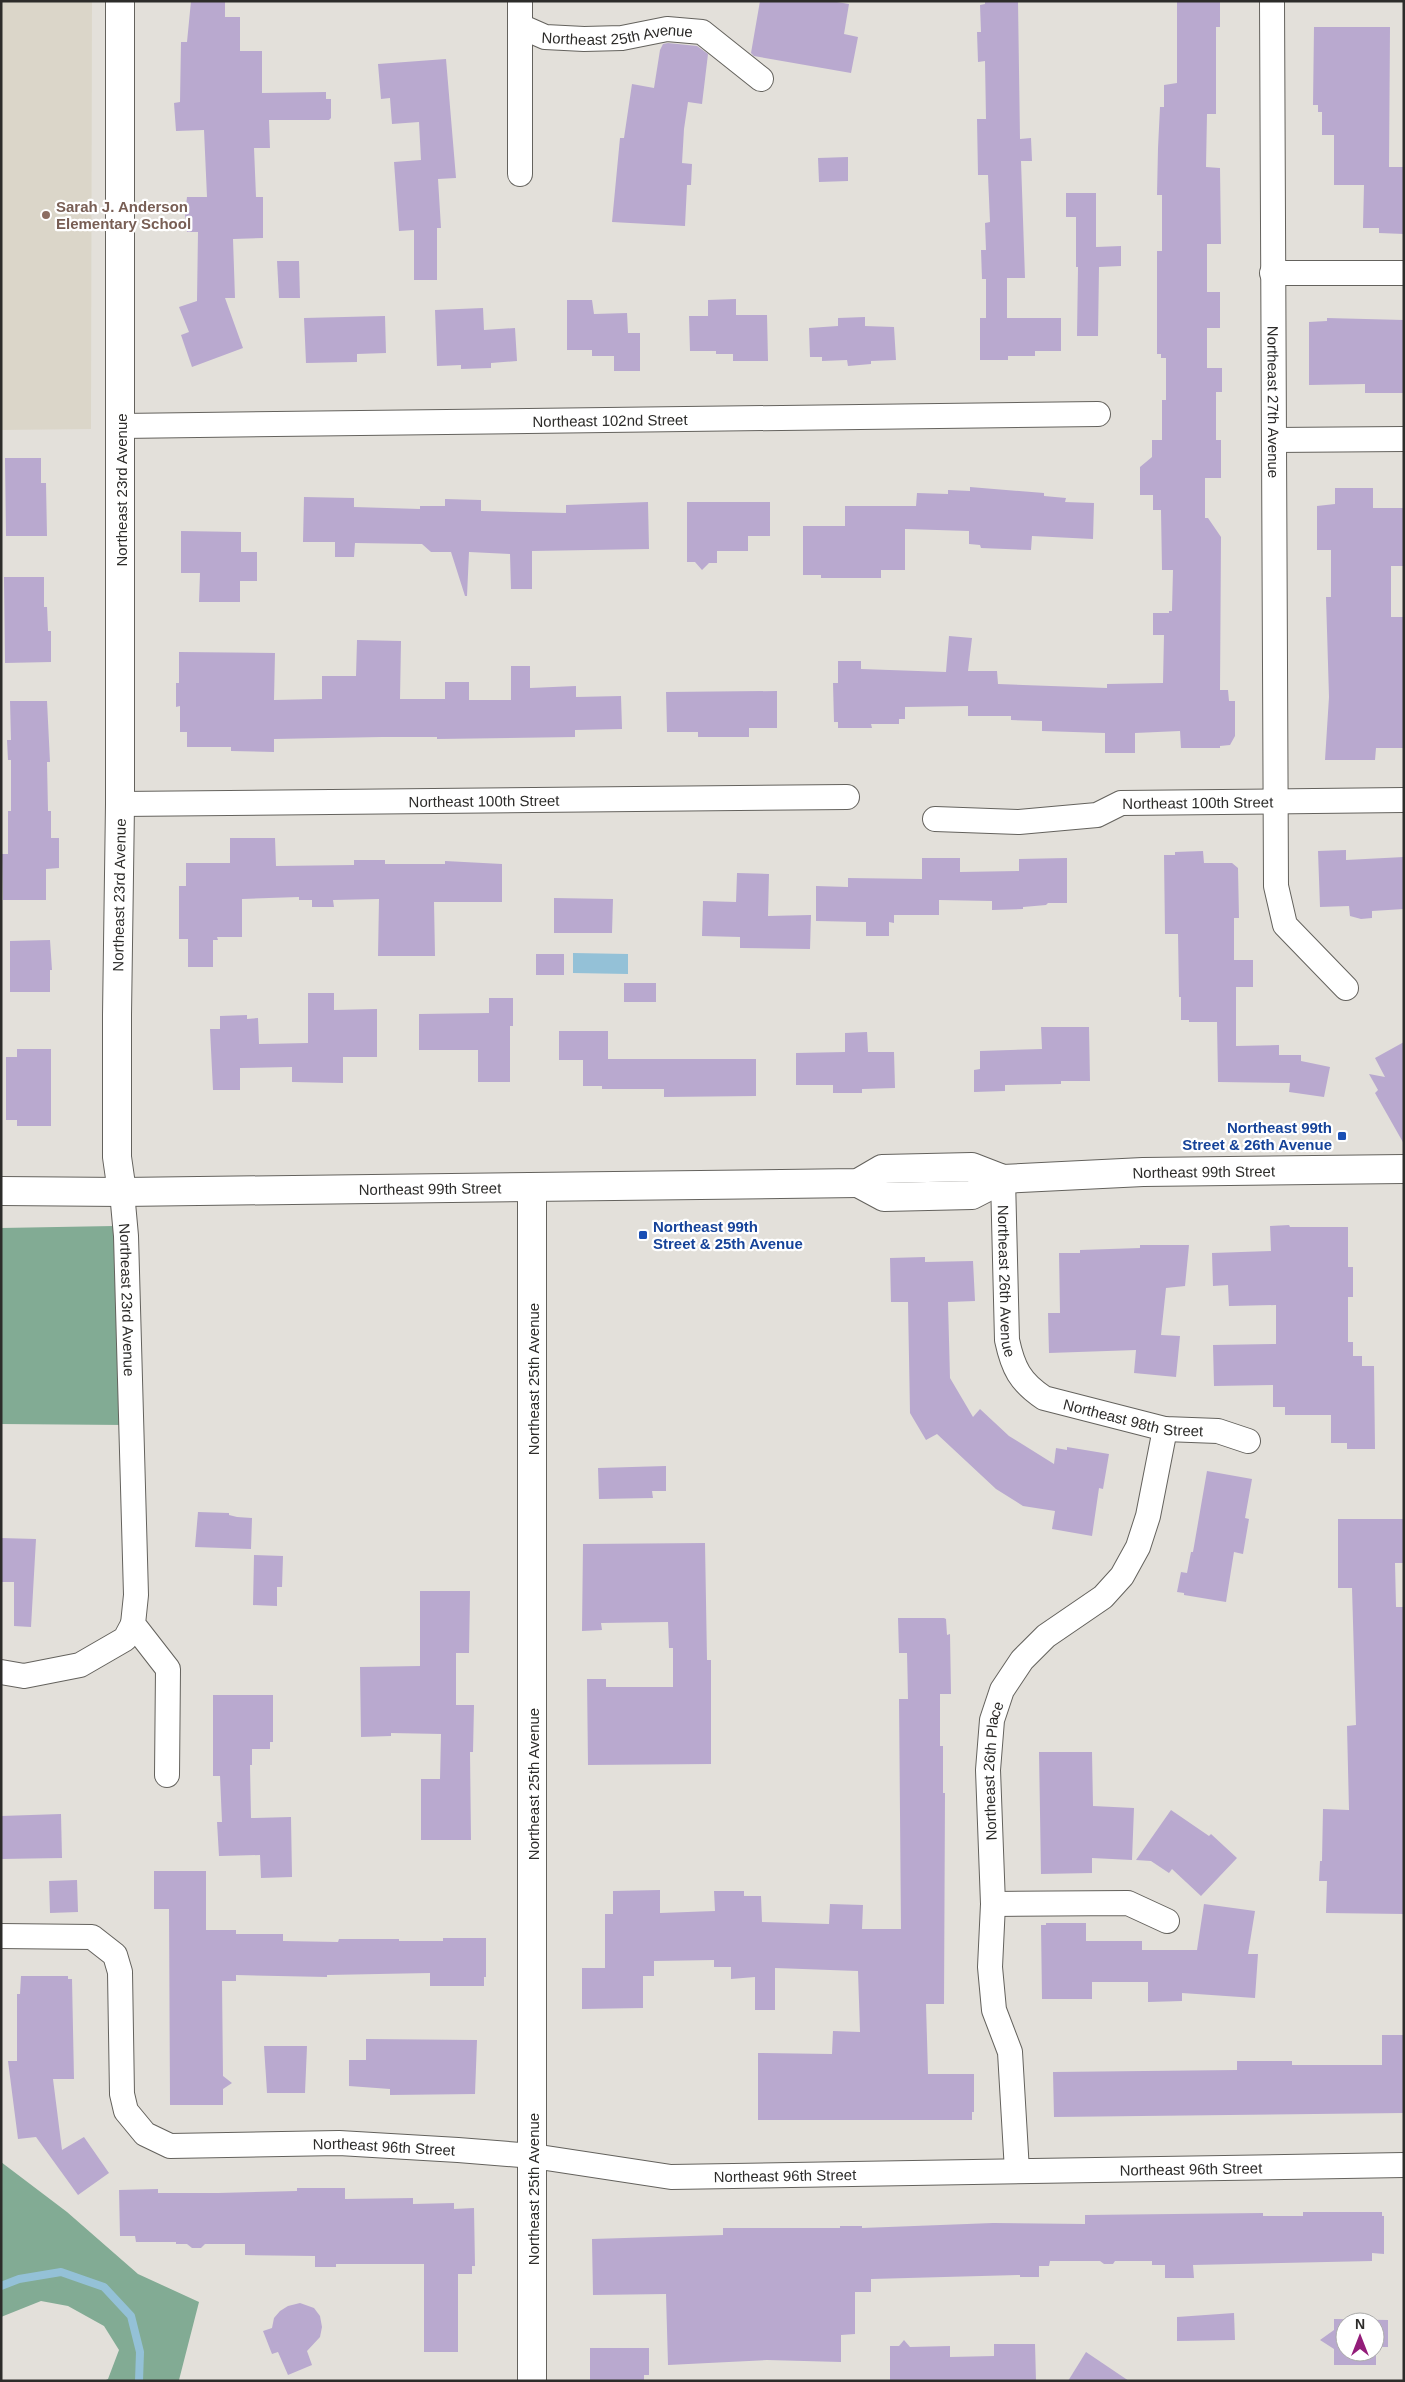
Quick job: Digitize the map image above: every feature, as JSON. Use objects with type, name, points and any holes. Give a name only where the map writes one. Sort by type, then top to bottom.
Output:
[{"type":"street","name":"Northeast 23rd Avenue","points":[[120,1],[121,426],[117,1157],[126,1236],[136,1585],[133,1624]]},
{"type":"street","name":"Northeast 25th Avenue","points":[[520,1],[520,174]]},
{"type":"street","name":"Northeast 27th Avenue","points":[[1272,1],[1276,886],[1285,925],[1346,988]]},
{"type":"street","name":"Northeast 25th Avenue","points":[[520,26],[545,37],[584,40],[622,38],[666,29],[702,32],[761,79]]},
{"type":"street","points":[[1272,273],[1404,273]]},
{"type":"street","name":"Northeast 102nd Street","points":[[121,426],[928,418],[1098,414]]},
{"type":"street","points":[[1274,440],[1404,439]]},
{"type":"street","name":"Northeast 100th Street","points":[[120,804],[847,797]]},
{"type":"street","name":"Northeast 100th Street","points":[[935,819],[1020,822],[1097,815],[1121,803],[1404,800]]},
{"type":"street","name":"Northeast 99th Street","points":[[1,1191],[122,1192],[858,1183],[884,1197],[972,1195],[1003,1179],[1143,1172],[1404,1169]]},
{"type":"street","name":"Northeast 26th Avenue","points":[[1003,1179],[1008,1340],[1011,1358],[1023,1381]]},
{"type":"street","name":"Northeast 25th Avenue","points":[[532,1187],[532,2381]]},
{"type":"street","name":"Northeast 98th Street","points":[[1023,1381],[1044,1398],[1165,1429],[1218,1431],[1248,1441]]},
{"type":"street","name":"Northeast 26th Place","points":[[1016,2171],[1010,2052],[994,2010],[990,1967],[993,1904],[988,1770],[992,1720],[1002,1690],[1022,1660],[1046,1636],[1102,1597],[1122,1576],[1138,1547],[1148,1516],[1165,1429]]},
{"type":"street","points":[[1,1672],[24,1676],[80,1665],[125,1639],[133,1624],[168,1669],[167,1776]]},
{"type":"street","points":[[993,1904],[1128,1903],[1166,1921]]},
{"type":"street","name":"Northeast 96th Street","points":[[1,1936],[92,1937],[115,1955],[120,1972],[122,2094],[126,2111],[145,2134],[170,2146],[339,2144],[533,2156],[672,2177],[1404,2165]]},
{"type":"shaded area","name":"Sarah J. Anderson Elementary School","points":[[1,1],[92,1],[91,429],[1,430]]},
{"type":"green space","points":[[114,1226],[126,1425],[1,1424],[1,1228]]},
{"type":"green space","points":[[1,2162],[67,2212],[138,2274],[199,2302],[179,2380],[104,2381],[108,2379],[119,2350],[104,2326],[68,2306],[41,2301],[1,2317]]},
{"type":"water","points":[[573,953],[628,954],[628,974],[573,973]]},
{"type":"building","points":[[191,1],[225,1],[225,17],[240,17],[240,51],[262,51],[262,93],[326,92],[326,99],[331,99],[331,118],[329,120],[269,120],[270,148],[254,148],[256,197],[263,197],[263,238],[233,239],[235,298],[225,298],[243,348],[192,367],[181,335],[189,332],[179,307],[197,301],[198,232],[187,232],[185,214],[187,197],[207,197],[204,130],[176,131],[174,103],[180,102],[181,42],[187,42]]},
{"type":"building","points":[[760,1],[831,1],[849,4],[844,34],[858,37],[851,73],[754,56],[751,53]]},
{"type":"building","points":[[985,1],[1018,1],[1020,139],[1031,138],[1032,161],[1021,161],[1025,278],[1007,278],[1007,318],[1061,318],[1061,351],[1035,351],[1035,356],[1008,356],[1008,360],[980,360],[980,318],[986,318],[986,279],[982,279],[981,250],[986,250],[985,223],[990,222],[988,175],[978,175],[977,119],[986,119],[985,61],[978,62],[977,32],[981,32],[980,5],[985,4]]},
{"type":"building","points":[[1177,1],[1220,1],[1220,27],[1216,27],[1216,114],[1207,114],[1206,167],[1220,168],[1221,244],[1207,244],[1207,292],[1220,292],[1220,328],[1207,328],[1207,368],[1222,368],[1222,392],[1216,392],[1216,440],[1221,440],[1221,478],[1205,478],[1205,518],[1208,518],[1221,537],[1220,690],[1228,690],[1229,701],[1235,701],[1235,736],[1230,745],[1220,746],[1220,748],[1181,748],[1180,731],[1135,733],[1135,753],[1105,753],[1105,733],[1042,731],[1042,721],[1011,720],[1011,716],[968,716],[968,706],[905,707],[905,719],[899,719],[899,724],[871,724],[872,728],[838,728],[838,722],[834,722],[833,683],[838,683],[838,661],[861,661],[861,669],[946,672],[949,636],[972,638],[968,671],[997,671],[998,684],[1107,688],[1107,684],[1163,683],[1164,635],[1153,635],[1153,613],[1169,613],[1169,611],[1172,611],[1173,570],[1162,570],[1161,510],[1153,510],[1153,495],[1140,495],[1140,467],[1152,457],[1152,440],[1162,440],[1162,400],[1166,400],[1166,358],[1161,358],[1161,354],[1157,354],[1157,251],[1162,251],[1162,195],[1157,195],[1158,148],[1160,107],[1164,107],[1164,85],[1177,83]]},
{"type":"building","points":[[1314,27],[1390,27],[1389,167],[1404,167],[1404,234],[1379,233],[1379,228],[1363,228],[1364,185],[1334,185],[1334,135],[1322,135],[1322,112],[1318,112],[1318,105],[1313,105]]},
{"type":"building","points":[[663,44],[697,46],[708,54],[702,104],[688,102],[684,129],[682,163],[692,164],[691,185],[687,185],[685,226],[612,222],[620,138],[624,138],[632,84],[654,88],[660,50]]},
{"type":"building","points":[[446,59],[456,178],[438,179],[441,228],[437,228],[437,280],[414,280],[414,230],[399,231],[394,162],[421,160],[419,122],[392,124],[390,98],[381,99],[378,64]]},
{"type":"building","points":[[848,157],[848,181],[819,182],[818,158]]},
{"type":"building","points":[[1066,193],[1096,193],[1096,247],[1121,246],[1121,266],[1099,267],[1098,336],[1077,336],[1078,267],[1076,267],[1076,217],[1066,217]]},
{"type":"building","points":[[277,261],[299,261],[300,298],[279,298]]},
{"type":"building","points":[[736,299],[736,315],[767,315],[768,361],[733,361],[733,354],[716,354],[716,351],[690,351],[689,316],[708,316],[708,300]]},
{"type":"building","points":[[567,300],[592,300],[594,314],[627,313],[628,333],[640,333],[640,371],[614,371],[614,356],[592,356],[592,350],[567,350]]},
{"type":"building","points":[[483,308],[484,330],[515,328],[517,361],[491,363],[491,368],[461,369],[461,365],[437,366],[435,310]]},
{"type":"building","points":[[385,316],[386,353],[357,354],[357,362],[306,363],[304,318]]},
{"type":"building","points":[[865,317],[865,326],[894,327],[896,360],[871,361],[871,364],[848,366],[847,360],[822,361],[822,357],[810,357],[809,328],[838,326],[838,318]]},
{"type":"building","points":[[1327,318],[1404,320],[1404,393],[1365,393],[1365,384],[1309,385],[1309,322],[1327,321]]},
{"type":"building","points":[[5,458],[41,458],[41,483],[46,483],[47,536],[6,536]]},
{"type":"building","points":[[970,487],[1044,493],[1044,496],[1066,498],[1065,502],[1094,503],[1093,539],[1032,536],[1031,550],[981,548],[980,545],[969,544],[969,531],[905,529],[905,570],[881,570],[881,578],[821,578],[821,575],[803,575],[803,526],[845,526],[845,506],[916,506],[917,493],[948,494],[948,490],[970,491]]},
{"type":"building","points":[[1335,488],[1373,488],[1373,508],[1404,508],[1404,566],[1391,566],[1391,617],[1404,617],[1404,748],[1376,748],[1375,760],[1325,760],[1329,697],[1326,597],[1331,597],[1331,550],[1317,550],[1317,506],[1335,504]]},
{"type":"building","points":[[304,497],[354,498],[354,507],[420,509],[420,506],[445,506],[445,499],[481,500],[481,511],[566,513],[566,505],[648,502],[649,549],[532,551],[532,589],[511,589],[510,554],[469,552],[467,596],[465,596],[451,552],[431,552],[422,544],[355,543],[354,557],[335,557],[335,542],[303,542]]},
{"type":"building","points":[[687,502],[770,502],[770,536],[748,536],[748,551],[717,551],[717,563],[709,563],[702,570],[695,562],[687,562]]},
{"type":"building","points":[[181,531],[241,532],[241,552],[257,552],[257,581],[240,581],[240,602],[199,602],[200,573],[181,573]]},
{"type":"building","points":[[4,577],[44,577],[44,607],[47,607],[48,631],[51,631],[51,662],[5,663]]},
{"type":"building","points":[[357,640],[401,641],[400,699],[445,699],[445,682],[469,682],[469,700],[511,700],[511,666],[530,666],[530,688],[576,686],[576,697],[621,696],[622,729],[575,730],[575,737],[274,739],[274,752],[231,751],[231,747],[187,747],[187,732],[180,732],[180,706],[176,707],[176,683],[179,683],[179,652],[275,653],[274,700],[322,699],[322,676],[356,676]]},
{"type":"building","points":[[777,691],[777,728],[749,728],[749,737],[698,737],[698,732],[667,732],[666,692]]},
{"type":"building","points":[[10,701],[47,701],[50,762],[47,762],[48,811],[51,811],[51,838],[59,838],[59,868],[46,869],[46,900],[3,900],[2,854],[8,854],[8,811],[11,811],[11,760],[8,760],[7,740],[11,740]]},
{"type":"building","points":[[230,838],[275,838],[276,866],[354,865],[354,860],[385,860],[385,864],[445,864],[445,861],[502,864],[502,902],[434,902],[435,956],[378,956],[379,899],[333,900],[334,907],[312,907],[312,900],[299,900],[299,897],[242,899],[242,937],[217,937],[218,940],[213,940],[213,967],[188,967],[188,939],[179,939],[179,886],[186,886],[186,863],[230,863]]},
{"type":"building","points":[[1346,850],[1346,860],[1404,857],[1404,909],[1372,911],[1372,918],[1361,919],[1350,916],[1349,906],[1320,907],[1318,851]]},
{"type":"building","points":[[1203,851],[1204,863],[1232,863],[1238,868],[1239,918],[1234,918],[1234,960],[1253,960],[1253,987],[1236,987],[1236,1046],[1279,1045],[1279,1055],[1301,1055],[1301,1061],[1330,1067],[1324,1097],[1289,1092],[1290,1083],[1218,1082],[1217,1022],[1189,1022],[1189,1020],[1181,1020],[1178,934],[1165,934],[1164,855],[1175,855],[1175,852]]},
{"type":"building","points":[[922,858],[960,858],[960,872],[1019,871],[1019,859],[1067,858],[1067,903],[1048,903],[1046,905],[1023,907],[1023,909],[992,910],[992,901],[939,900],[939,915],[894,915],[894,923],[889,922],[889,936],[866,936],[866,922],[816,921],[816,886],[848,887],[848,878],[922,879]]},
{"type":"building","points":[[737,873],[769,874],[768,916],[811,915],[810,949],[740,948],[740,937],[702,936],[703,901],[736,902]]},
{"type":"building","points":[[554,898],[613,899],[612,933],[554,933]]},
{"type":"building","points":[[50,940],[52,970],[50,970],[50,992],[10,992],[10,941]]},
{"type":"building","points":[[536,954],[564,954],[564,975],[536,975]]},
{"type":"building","points":[[624,983],[656,983],[656,1002],[624,1002]]},
{"type":"building","points":[[308,993],[334,993],[334,1010],[377,1009],[377,1057],[343,1057],[343,1083],[292,1082],[292,1067],[240,1068],[240,1090],[213,1090],[210,1029],[220,1029],[220,1016],[247,1015],[247,1019],[258,1018],[259,1044],[308,1043]]},
{"type":"building","points":[[489,998],[513,998],[513,1026],[510,1026],[510,1082],[478,1082],[478,1050],[419,1050],[419,1014],[489,1013]]},
{"type":"building","points":[[1041,1027],[1089,1027],[1090,1081],[1061,1081],[1061,1084],[1005,1085],[1005,1091],[974,1092],[974,1070],[980,1069],[980,1051],[1042,1049]]},
{"type":"building","points":[[559,1031],[608,1031],[608,1059],[756,1059],[756,1096],[664,1097],[664,1089],[602,1089],[602,1086],[583,1086],[583,1060],[559,1060]]},
{"type":"building","points":[[867,1032],[868,1052],[894,1052],[895,1088],[862,1089],[862,1093],[833,1093],[833,1085],[796,1085],[796,1053],[845,1052],[845,1033]]},
{"type":"building","points":[[1404,1042],[1404,1144],[1375,1093],[1378,1090],[1369,1074],[1385,1077],[1375,1058]]},
{"type":"building","points":[[17,1049],[51,1049],[51,1126],[17,1126],[17,1120],[6,1120],[6,1057],[17,1057]]},
{"type":"building","points":[[1289,1225],[1290,1227],[1348,1227],[1348,1267],[1353,1267],[1353,1297],[1348,1297],[1348,1342],[1353,1342],[1353,1356],[1362,1356],[1362,1366],[1374,1366],[1375,1449],[1347,1449],[1347,1443],[1331,1443],[1331,1415],[1285,1415],[1285,1407],[1273,1407],[1273,1385],[1214,1386],[1213,1345],[1276,1344],[1276,1305],[1229,1306],[1228,1285],[1213,1286],[1212,1253],[1271,1251],[1270,1226]]},
{"type":"building","points":[[1140,1245],[1189,1245],[1185,1286],[1166,1288],[1161,1335],[1180,1336],[1176,1377],[1134,1373],[1136,1350],[1049,1353],[1048,1313],[1060,1313],[1059,1253],[1080,1253],[1080,1250],[1140,1248]]},
{"type":"building","points":[[925,1257],[925,1262],[973,1261],[975,1301],[948,1302],[950,1378],[973,1417],[980,1409],[1009,1436],[1054,1464],[1056,1448],[1067,1450],[1067,1447],[1109,1454],[1103,1489],[1099,1488],[1092,1536],[1052,1529],[1055,1511],[1023,1506],[996,1489],[937,1434],[926,1440],[910,1413],[908,1302],[891,1302],[890,1258]]},
{"type":"building","points":[[666,1466],[666,1491],[652,1491],[653,1498],[599,1499],[598,1468]]},
{"type":"building","points":[[1207,1471],[1252,1479],[1245,1518],[1249,1519],[1243,1554],[1234,1552],[1226,1602],[1184,1595],[1184,1593],[1177,1592],[1181,1572],[1187,1573],[1191,1552],[1193,1552]]},
{"type":"building","points":[[198,1512],[229,1513],[229,1515],[237,1517],[252,1518],[251,1549],[195,1547]]},
{"type":"building","points":[[1338,1519],[1404,1519],[1404,1563],[1395,1563],[1396,1607],[1404,1607],[1404,1914],[1326,1913],[1327,1881],[1319,1881],[1320,1861],[1322,1861],[1323,1809],[1349,1810],[1347,1726],[1356,1725],[1352,1588],[1338,1588]]},
{"type":"building","points":[[1,1538],[36,1539],[31,1627],[14,1626],[14,1582],[1,1582]]},
{"type":"building","points":[[705,1543],[707,1660],[711,1660],[711,1764],[588,1765],[587,1679],[606,1679],[606,1687],[673,1687],[673,1648],[669,1648],[668,1622],[601,1623],[602,1630],[582,1631],[583,1544]]},
{"type":"building","points":[[254,1555],[283,1556],[282,1587],[277,1587],[277,1606],[253,1605]]},
{"type":"building","points":[[420,1591],[470,1591],[469,1653],[456,1653],[456,1705],[474,1705],[473,1752],[470,1752],[471,1840],[421,1840],[421,1779],[440,1779],[441,1734],[391,1733],[391,1736],[361,1737],[360,1667],[420,1666]]},
{"type":"building","points":[[898,1618],[944,1618],[946,1619],[947,1635],[950,1634],[951,1694],[940,1694],[940,1746],[943,1746],[943,1793],[945,1793],[944,2004],[926,2004],[928,2074],[974,2074],[974,2112],[972,2112],[972,2120],[758,2120],[758,2053],[832,2054],[833,2031],[860,2032],[858,1971],[775,1968],[775,2010],[755,2010],[755,1977],[731,1979],[731,1967],[714,1967],[714,1960],[654,1961],[654,1976],[643,1976],[643,2008],[582,2009],[582,1968],[605,1968],[605,1914],[613,1914],[613,1891],[660,1890],[660,1913],[715,1911],[714,1891],[744,1891],[744,1896],[761,1896],[762,1922],[829,1924],[830,1904],[863,1905],[862,1929],[901,1929],[899,1699],[908,1699],[907,1653],[899,1653]]},
{"type":"building","points":[[213,1695],[273,1695],[273,1742],[270,1742],[270,1749],[252,1749],[252,1765],[250,1765],[251,1818],[291,1817],[292,1877],[261,1878],[260,1855],[219,1856],[217,1822],[222,1822],[220,1776],[213,1776]]},
{"type":"building","points":[[1039,1752],[1092,1752],[1093,1806],[1134,1808],[1132,1860],[1092,1858],[1092,1873],[1041,1874]]},
{"type":"building","points":[[1171,1810],[1209,1836],[1211,1834],[1237,1858],[1201,1896],[1172,1869],[1169,1873],[1151,1861],[1136,1860]]},
{"type":"building","points":[[61,1814],[62,1858],[1,1859],[1,1816]]},
{"type":"building","points":[[154,1871],[206,1871],[206,1930],[236,1930],[236,1934],[283,1934],[283,1941],[338,1942],[339,1939],[399,1939],[399,1941],[443,1941],[443,1938],[486,1938],[486,1977],[484,1977],[484,1986],[430,1986],[430,1973],[327,1975],[327,1977],[236,1975],[236,1981],[222,1981],[223,2076],[232,2083],[223,2089],[223,2105],[170,2105],[169,1909],[154,1909]]},
{"type":"building","points":[[77,1880],[78,1912],[50,1913],[49,1881]]},
{"type":"building","points":[[1204,1904],[1255,1911],[1248,1954],[1258,1954],[1255,1998],[1182,1993],[1182,2001],[1148,2002],[1148,1982],[1092,1982],[1092,1999],[1042,1999],[1041,1925],[1046,1925],[1046,1923],[1086,1923],[1086,1941],[1142,1941],[1142,1950],[1197,1950]]},
{"type":"building","points":[[21,1976],[68,1976],[68,1979],[72,1979],[74,2079],[53,2079],[62,2150],[84,2137],[109,2173],[78,2195],[36,2137],[18,2139],[8,2061],[17,2061],[17,1994],[20,1994]]},
{"type":"building","points":[[1382,2035],[1404,2035],[1404,2113],[1054,2117],[1053,2072],[1237,2070],[1237,2061],[1292,2061],[1292,2065],[1382,2065]]},
{"type":"building","points":[[366,2039],[477,2040],[475,2094],[390,2095],[390,2089],[349,2086],[349,2060],[366,2060]]},
{"type":"building","points":[[264,2046],[307,2046],[305,2093],[267,2093]]},
{"type":"building","points":[[297,2188],[345,2188],[345,2199],[413,2198],[413,2204],[454,2203],[454,2209],[474,2208],[475,2266],[472,2266],[472,2274],[458,2274],[458,2352],[424,2352],[424,2264],[336,2264],[336,2267],[315,2267],[315,2256],[245,2255],[245,2244],[205,2244],[201,2248],[192,2248],[187,2244],[176,2244],[176,2242],[136,2242],[135,2236],[120,2236],[119,2190],[158,2189],[158,2193],[218,2193],[297,2191]]},
{"type":"building","points":[[1303,2212],[1382,2212],[1382,2216],[1384,2216],[1384,2254],[1372,2253],[1372,2261],[1193,2265],[1194,2278],[1165,2278],[1165,2265],[1152,2265],[1152,2261],[1115,2261],[1113,2264],[1104,2264],[1100,2261],[1050,2261],[1049,2266],[1039,2266],[1039,2277],[1020,2277],[1020,2275],[871,2279],[871,2292],[855,2292],[855,2334],[841,2335],[841,2362],[767,2360],[668,2365],[666,2294],[593,2295],[592,2239],[723,2235],[723,2228],[840,2228],[840,2226],[862,2226],[862,2228],[993,2223],[1085,2224],[1085,2215],[1263,2213],[1263,2216],[1303,2216]]},
{"type":"building","points":[[300,2303],[314,2308],[320,2316],[322,2327],[320,2337],[307,2351],[312,2365],[288,2375],[278,2352],[272,2354],[263,2331],[272,2328],[274,2318],[280,2311],[288,2306]]},
{"type":"building","points":[[1234,2313],[1235,2340],[1177,2341],[1177,2317]]},
{"type":"building","points":[[1335,2319],[1335,2362],[1376,2362],[1376,2365],[1334,2365],[1334,2349],[1320,2340],[1334,2330]]},
{"type":"building","points":[[1385,2320],[1388,2320],[1388,2347],[1385,2347]]},
{"type":"building","points":[[904,2340],[910,2347],[950,2346],[950,2357],[994,2356],[994,2344],[1035,2344],[1036,2381],[890,2381],[890,2346],[899,2346]]},
{"type":"building","points":[[590,2348],[649,2348],[649,2375],[644,2375],[644,2381],[590,2381]]},
{"type":"building","points":[[1086,2352],[1129,2381],[1068,2381]]},
{"type":"waterway","points":[[1,2286],[19,2279],[61,2272],[104,2287],[131,2316],[140,2352],[139,2381]]},
{"type":"place","name":"Sarah J. Anderson Elementary School","points":[[46,215]]},
{"type":"place","name":"Northeast 99th Street & 26th Avenue","points":[[1342,1136]]},
{"type":"place","name":"Northeast 99th Street & 25th Avenue","points":[[643,1235]]}]
